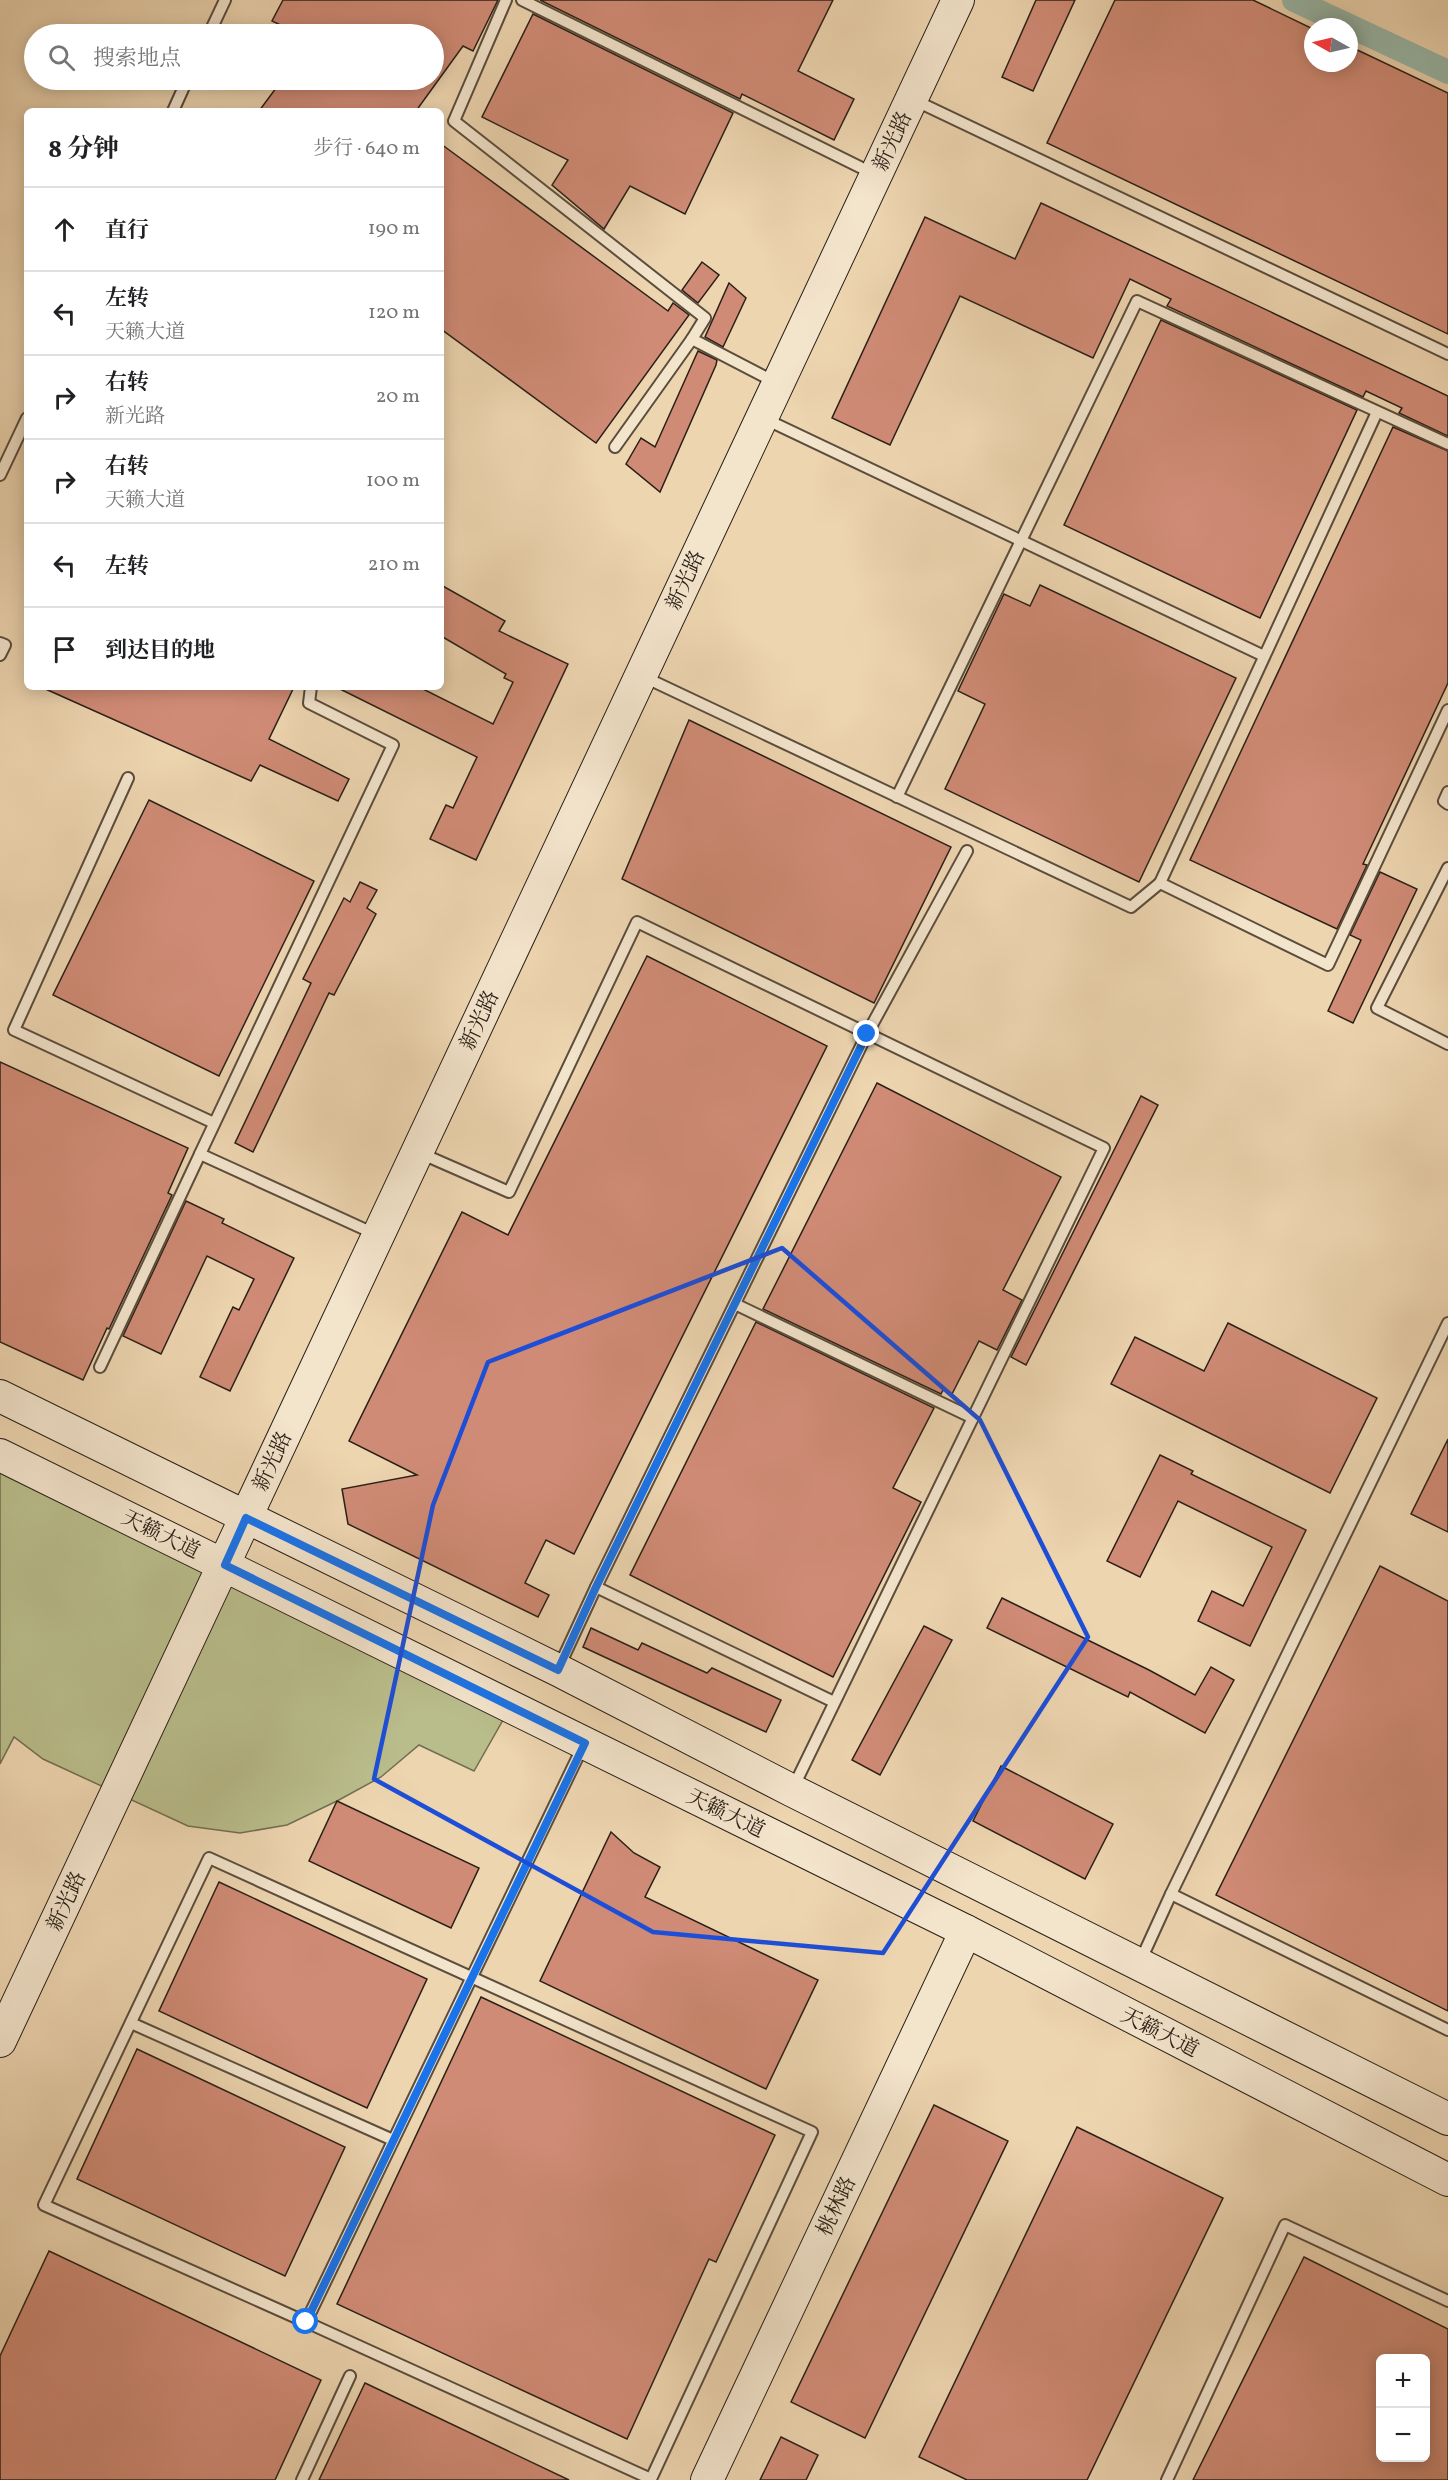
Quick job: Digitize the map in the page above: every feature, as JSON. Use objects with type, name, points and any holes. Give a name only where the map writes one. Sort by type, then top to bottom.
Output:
[{"type":"main road","name":"新光路","points":[[0,2041],[958,0]]},
{"type":"main road","points":[[0,1396],[558,1670],[791,1790],[1448,2119]]},
{"type":"main road","name":"天籁大道","points":[[0,1455],[966,1931],[1448,2180]]},
{"type":"main road","name":"桃林路","points":[[707,2480],[966,1931]]},
{"type":"lane","points":[[214,24],[225,0]]},
{"type":"lane","points":[[506,0],[454,121],[705,318],[615,447]]},
{"type":"lane","points":[[522,0],[876,175]]},
{"type":"lane","points":[[174,108],[183,90]]},
{"type":"lane","points":[[912,99],[1448,354]]},
{"type":"lane","points":[[897,796],[1137,301],[1448,444]]},
{"type":"lane","points":[[692,339],[777,383]]},
{"type":"lane","points":[[640,675],[1131,907],[1160,882],[1377,412]]},
{"type":"lane","points":[[762,417],[1264,656]]},
{"type":"lane","points":[[0,475],[24,424]]},
{"type":"lane","points":[[0,643],[5,645],[0,655]]},
{"type":"lane","points":[[100,1367],[393,745],[309,703],[311,690]]},
{"type":"lane","points":[[1160,882],[1328,965],[1448,710]]},
{"type":"lane","points":[[128,778],[14,1030],[214,1123]]},
{"type":"lane","points":[[1448,792],[1443,801],[1448,804]]},
{"type":"lane","points":[[558,1670],[596,1587],[867,1034],[967,851]]},
{"type":"lane","points":[[1448,868],[1377,1008],[1448,1044]]},
{"type":"lane","points":[[417,1151],[509,1192],[637,922],[1104,1148],[791,1790]]},
{"type":"lane","points":[[200,1154],[378,1235]]},
{"type":"lane","points":[[735,1304],[973,1418]]},
{"type":"lane","points":[[1139,1964],[1448,1323]]},
{"type":"lane","points":[[596,1587],[834,1702]]},
{"type":"lane","points":[[306,2322],[585,1743]]},
{"type":"lane","points":[[209,1858],[471,1977],[812,2132],[651,2479],[44,2205],[209,1858]]},
{"type":"lane","points":[[1171,1894],[1448,2030]]},
{"type":"lane","points":[[131,2023],[393,2140]]},
{"type":"lane","points":[[1167,2480],[1285,2225],[1446,2296]]},
{"type":"lane","points":[[302,2480],[350,2376]]},
{"type":"highlighted area","points":[[782,1248],[980,1420],[1088,1637],[883,1953],[653,1932],[374,1779],[433,1505],[488,1362]]},
{"type":"green space","points":[[0,1455],[511,1706],[474,1771],[419,1745],[381,1777],[337,1801],[287,1825],[240,1833],[188,1826],[43,1759],[14,1737],[0,1764]]},
{"type":"building","points":[[283,0],[498,0],[473,51],[463,46],[444,72],[444,24],[278,24],[272,21]]},
{"type":"building","points":[[540,0],[833,0],[798,71],[854,99],[834,140],[742,94],[740,99]]},
{"type":"building","points":[[1036,0],[1075,0],[1033,91],[1002,77]]},
{"type":"building","points":[[1115,0],[1253,0],[1304,25],[1304,72],[1358,72],[1358,50],[1448,93],[1448,334],[1047,143]]},
{"type":"building","points":[[533,14],[733,113],[685,214],[630,186],[604,229],[552,185],[568,160],[482,117]]},
{"type":"building","points":[[275,90],[431,90],[418,108],[261,108]]},
{"type":"building","points":[[444,146],[668,311],[673,303],[689,315],[596,443],[444,331]]},
{"type":"building","points":[[1041,203],[1448,396],[1448,436],[1399,413],[1402,408],[1366,391],[1363,397],[1167,306],[1171,299],[1130,279],[1093,358],[960,296],[890,445],[832,418],[925,217],[1015,259]]},
{"type":"building","points":[[702,262],[719,275],[698,303],[682,290]]},
{"type":"building","points":[[729,283],[746,298],[723,347],[705,337]]},
{"type":"building","points":[[1161,320],[1357,410],[1260,618],[1064,525]]},
{"type":"building","points":[[698,351],[717,360],[716,365],[660,492],[626,464],[641,438],[655,447]]},
{"type":"building","points":[[1393,427],[1448,451],[1448,683],[1363,864],[1367,865],[1337,929],[1190,860]]},
{"type":"building","points":[[1040,585],[1236,678],[1139,882],[945,789],[985,704],[958,691],[1004,594],[1030,606]]},
{"type":"building","points":[[444,587],[505,621],[499,631],[568,664],[476,860],[430,839],[446,805],[453,808],[477,757],[342,690],[425,690],[493,724],[513,682],[504,678],[506,674],[444,638]]},
{"type":"building","points":[[48,690],[293,690],[269,739],[349,779],[338,801],[260,765],[251,781]]},
{"type":"building","points":[[689,720],[951,847],[874,1003],[622,879]]},
{"type":"building","points":[[149,800],[314,881],[219,1076],[53,995]]},
{"type":"building","points":[[1380,872],[1417,889],[1353,1023],[1328,1011],[1361,940],[1350,935]]},
{"type":"building","points":[[360,882],[377,890],[367,908],[376,914],[334,995],[329,993],[253,1152],[235,1143],[311,983],[303,979],[344,898],[350,902]]},
{"type":"building","points":[[647,956],[827,1046],[574,1554],[546,1540],[525,1583],[549,1595],[538,1617],[348,1524],[342,1489],[417,1475],[349,1441],[462,1212],[508,1235]]},
{"type":"building","points":[[0,1062],[188,1148],[168,1193],[172,1195],[83,1380],[0,1342]]},
{"type":"building","points":[[877,1083],[1061,1177],[1003,1290],[1022,1300],[997,1350],[979,1341],[952,1394],[943,1390],[941,1394],[763,1309]]},
{"type":"building","points":[[1141,1096],[1158,1105],[1026,1365],[1011,1357]]},
{"type":"building","points":[[186,1201],[224,1219],[222,1223],[294,1258],[230,1391],[200,1377],[233,1307],[239,1310],[254,1279],[207,1256],[161,1354],[123,1336]]},
{"type":"building","points":[[756,1322],[934,1408],[893,1488],[921,1502],[833,1677],[630,1575]]},
{"type":"building","points":[[1228,1323],[1377,1398],[1330,1493],[1111,1384],[1135,1337],[1204,1371]]},
{"type":"building","points":[[1448,1439],[1448,1532],[1411,1514]]},
{"type":"building","points":[[1160,1455],[1193,1471],[1191,1474],[1306,1530],[1250,1646],[1198,1621],[1212,1591],[1243,1606],[1272,1547],[1178,1501],[1140,1577],[1107,1561]]},
{"type":"building","points":[[1380,1566],[1448,1601],[1448,2011],[1216,1895]]},
{"type":"building","points":[[1002,1598],[1195,1695],[1211,1667],[1234,1680],[1205,1733],[1130,1692],[1128,1697],[987,1628]]},
{"type":"building","points":[[924,1626],[952,1640],[880,1775],[852,1760]]},
{"type":"building","points":[[591,1628],[638,1650],[642,1643],[707,1673],[712,1668],[781,1700],[766,1732],[583,1647]]},
{"type":"building","points":[[1001,1766],[1113,1824],[1085,1879],[973,1821]]},
{"type":"building","points":[[337,1801],[479,1868],[451,1928],[309,1861]]},
{"type":"building","points":[[611,1832],[634,1853],[660,1867],[645,1897],[818,1980],[766,2089],[540,1981]]},
{"type":"building","points":[[219,1882],[427,1979],[367,2108],[159,2011]]},
{"type":"building","points":[[481,1997],[775,2135],[716,2262],[709,2259],[627,2439],[337,2304]]},
{"type":"building","points":[[137,2049],[345,2147],[285,2276],[77,2179]]},
{"type":"building","points":[[934,2105],[1008,2141],[865,2438],[791,2402]]},
{"type":"building","points":[[1077,2127],[1223,2198],[1087,2480],[967,2480],[919,2457]]},
{"type":"building","points":[[49,2251],[321,2380],[275,2480],[0,2480],[0,2356]]},
{"type":"building","points":[[1304,2257],[1448,2329],[1448,2480],[1193,2480]]},
{"type":"building","points":[[365,2383],[569,2480],[319,2480]]},
{"type":"building","points":[[781,2437],[818,2455],[806,2480],[760,2480]]},
{"type":"waterway","points":[[1294,0],[1448,72]]},
{"type":"route","points":[[306,2322],[585,1743],[225,1565],[246,1518],[558,1670],[596,1587],[867,1034]]}]
